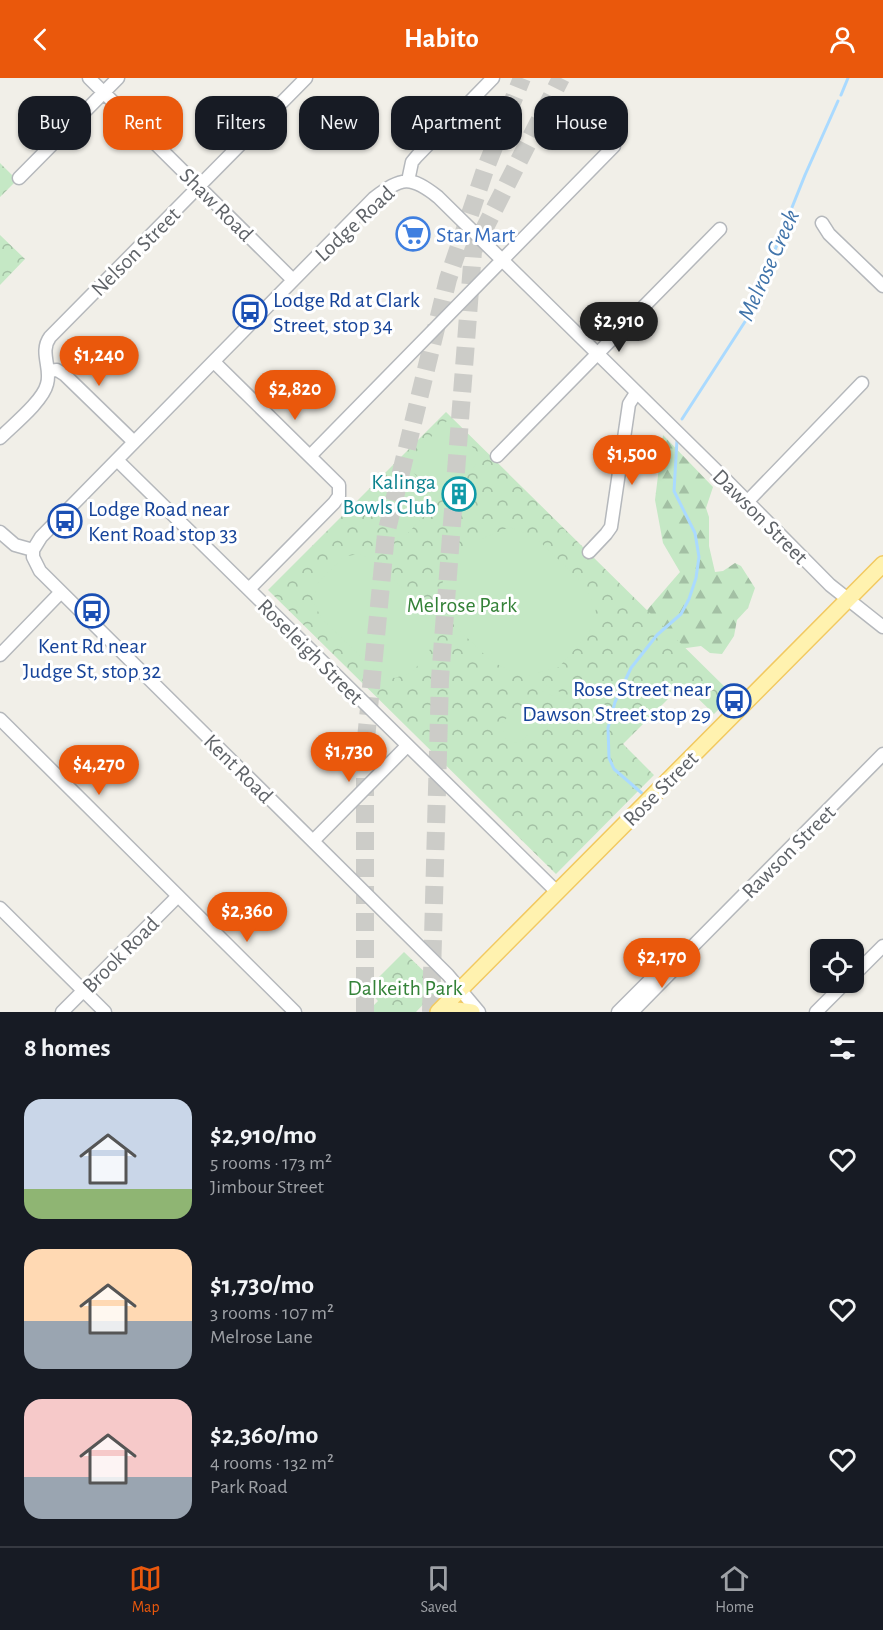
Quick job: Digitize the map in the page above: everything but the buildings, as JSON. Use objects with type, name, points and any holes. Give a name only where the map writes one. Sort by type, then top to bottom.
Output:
[{"type":"main road","name":"Rose Street","points":[[440,1010],[883,564]]},
{"type":"main road","points":[[440,1010],[472,1012]]},
{"type":"street","name":"Shaw Road","points":[[89,78],[294,280]]},
{"type":"street","points":[[20,178],[118,78]]},
{"type":"street","name":"Nelson Street","points":[[0,438],[43,394],[48,380],[45,348],[50,337],[306,78]]},
{"type":"street","name":"Lodge Road","points":[[33,550],[41,537],[374,198],[392,184],[408,181],[412,162],[493,78]]},
{"type":"street","points":[[310,456],[610,150]]},
{"type":"street","name":"Dawson Street","points":[[408,181],[424,186],[438,197],[830,585],[883,627]]},
{"type":"street","points":[[822,223],[829,234],[883,286]]},
{"type":"street","points":[[497,456],[720,229]]},
{"type":"street","points":[[214,362],[339,485],[339,496],[334,503],[249,589]]},
{"type":"street","points":[[48,371],[57,370],[65,375],[134,442]]},
{"type":"street","points":[[747,502],[862,383]]},
{"type":"street","points":[[589,552],[611,527],[629,404],[636,393]]},
{"type":"street","name":"Roseleigh Street","points":[[117,460],[557,892]]},
{"type":"street","points":[[0,532],[15,545],[33,550]]},
{"type":"street","name":"Kent Road","points":[[33,550],[35,564],[40,571],[448,975],[479,1012]]},
{"type":"street","points":[[0,655],[61,592]]},
{"type":"street","points":[[0,718],[295,1012]]},
{"type":"street","points":[[313,841],[407,746]]},
{"type":"street","name":"Rawson Street","points":[[632,1012],[683,960],[692,947],[883,754]]},
{"type":"street","name":"Brook Road","points":[[62,1012],[178,896]]},
{"type":"street","points":[[0,908],[105,1012]]},
{"type":"street","points":[[864,965],[883,946]]},
{"type":"street","name":"Rawson Street","points":[[618,1012],[671,958],[692,947]]},
{"type":"street","points":[[816,1012],[835,993]]},
{"type":"green space","points":[[0,163],[12,175],[15,182],[0,197]]},
{"type":"green space","points":[[0,235],[25,259],[0,285]]},
{"type":"green space","name":"Melrose Park","points":[[446,412],[733,695],[714,714],[683,684],[623,744],[654,775],[556,874],[268,590]]},
{"type":"green space","points":[[447,421],[483,458],[446,494],[410,458]]},
{"type":"green space","points":[[663,435],[713,487],[706,508],[709,517],[709,546],[715,572],[723,571],[735,563],[741,566],[755,588],[748,608],[737,620],[734,636],[722,654],[710,653],[701,646],[679,649],[641,617],[680,572],[663,543],[655,500]]},
{"type":"green space","points":[[404,463],[440,500],[405,536],[368,499]]},
{"type":"green space","points":[[510,527],[536,538],[584,584],[596,609],[589,633],[559,667],[522,677],[491,661],[451,622],[440,594],[445,572],[476,541]]},
{"type":"green space","points":[[358,554],[372,559],[431,615],[436,634],[428,654],[412,672],[395,678],[380,675],[321,618],[314,602],[316,585],[343,557]]},
{"type":"green space","points":[[545,685],[571,697],[569,703],[542,691]]},
{"type":"green space","points":[[548,704],[559,715],[545,728],[535,718]]},
{"type":"green space","points":[[512,711],[526,715],[533,728],[524,739],[517,743],[505,738],[507,737],[502,729],[502,724]]},
{"type":"green space","name":"Dalkeith Park","points":[[404,952],[436,983],[436,991],[416,1012],[367,1012],[378,1001],[367,989]]},
{"type":"waterway","name":"Melrose Creek","points":[[841,95],[848,78]]},
{"type":"waterway","name":"Melrose Creek","points":[[682,419],[748,317],[805,175],[838,101]]},
{"type":"waterway","name":"Melrose Creek","points":[[644,795],[614,769],[609,758],[608,728],[615,702],[631,668],[657,635],[681,614],[696,578],[699,557],[695,533],[674,491],[677,440]]},
{"type":"tunnel","points":[[365,1012],[365,749],[386,534],[448,279],[486,167],[522,78]]},
{"type":"tunnel","points":[[431,1012],[440,679],[473,251],[561,78]]},
{"type":"place","name":"Star Mart","points":[[413,234]]},
{"type":"place","name":"Lodge Rd at Clark Street, stop 34","points":[[250,312]]},
{"type":"place","name":"Kalinga Bowls Club","points":[[459,494]]},
{"type":"place","name":"Lodge Road near Kent Road stop 33","points":[[65,521]]},
{"type":"place","name":"Kent Rd near Judge St, stop 32","points":[[92,611]]},
{"type":"place","name":"Rose Street near Dawson Street stop 29","points":[[734,701]]}]
